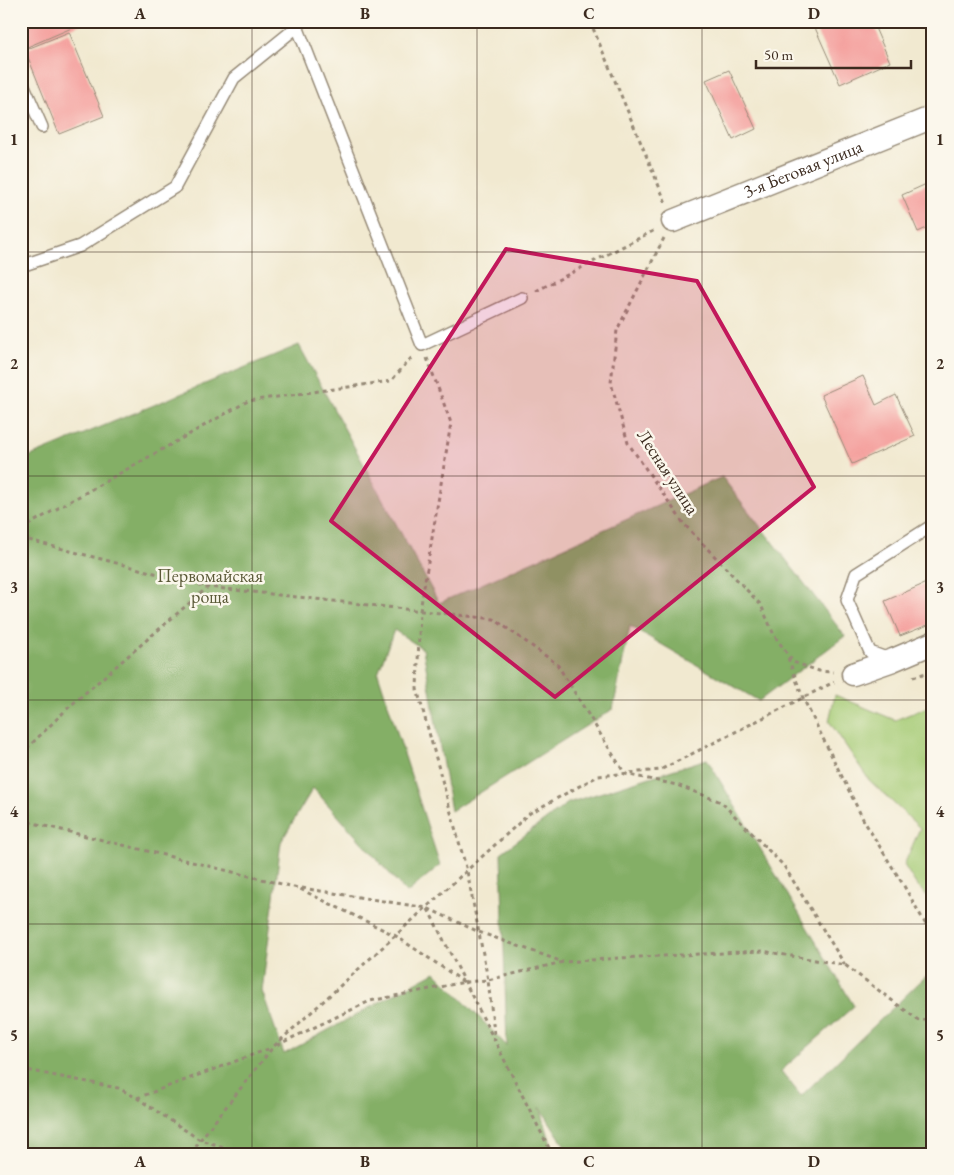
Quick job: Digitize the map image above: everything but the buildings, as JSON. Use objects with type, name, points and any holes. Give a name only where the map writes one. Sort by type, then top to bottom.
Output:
[{"type":"street","name":"3-я Беговая улица","points":[[673,220],[933,117]]},
{"type":"street","points":[[852,674],[933,643]]},
{"type":"lane","points":[[21,266],[80,246],[175,187],[234,78],[296,24],[422,345],[522,298]]},
{"type":"lane","points":[[21,78],[42,127]]},
{"type":"lane","points":[[892,660],[870,652],[847,600],[856,574],[933,526]]},
{"type":"path","points":[[522,298],[673,220],[590,21]]},
{"type":"path","name":"Лесная улица","points":[[673,220],[617,330],[611,383],[628,443],[684,524],[761,605],[774,635],[793,662],[819,671],[852,674]]},
{"type":"path","points":[[21,529],[248,401],[391,381],[422,345],[451,423],[420,611],[418,690],[467,871],[488,980],[495,1041]]},
{"type":"path","points":[[21,538],[208,587],[494,619],[556,664],[626,774],[677,785],[721,802],[784,866],[845,965],[918,1020],[933,1020]]},
{"type":"path","points":[[21,754],[70,706],[208,587]]},
{"type":"path","points":[[786,653],[803,698],[864,821],[933,937]]},
{"type":"path","points":[[906,679],[933,671]]},
{"type":"path","points":[[192,1154],[200,1140],[273,1047],[428,908],[530,813],[598,776],[660,770],[852,674]]},
{"type":"path","points":[[21,820],[298,888],[428,908],[479,932],[563,962]]},
{"type":"path","points":[[298,888],[396,936],[465,982]]},
{"type":"path","points":[[428,908],[552,1154]]},
{"type":"path","points":[[137,1098],[273,1047],[370,1001],[465,982],[488,980],[563,962],[762,951],[845,965]]},
{"type":"path","points":[[21,1069],[118,1088],[137,1098],[200,1140],[248,1154]]},
{"type":"highlighted area","points":[[506,249],[697,281],[814,487],[555,697],[331,521]]},
{"type":"green space","name":"Первомайская роща","points":[[299,345],[439,603],[722,477],[845,636],[759,701],[630,626],[613,709],[451,811],[423,649],[394,630],[378,673],[440,865],[407,893],[313,788],[281,842],[262,991],[284,1054],[435,972],[507,1046],[501,853],[568,803],[707,759],[854,1006],[781,1071],[801,1096],[926,976],[933,985],[933,1154],[570,1154],[540,1107],[554,1154],[21,1154],[21,460]]},
{"type":"green space","points":[[835,695],[895,720],[933,705],[933,901],[917,886],[904,865],[920,828],[869,780],[829,721]]}]
